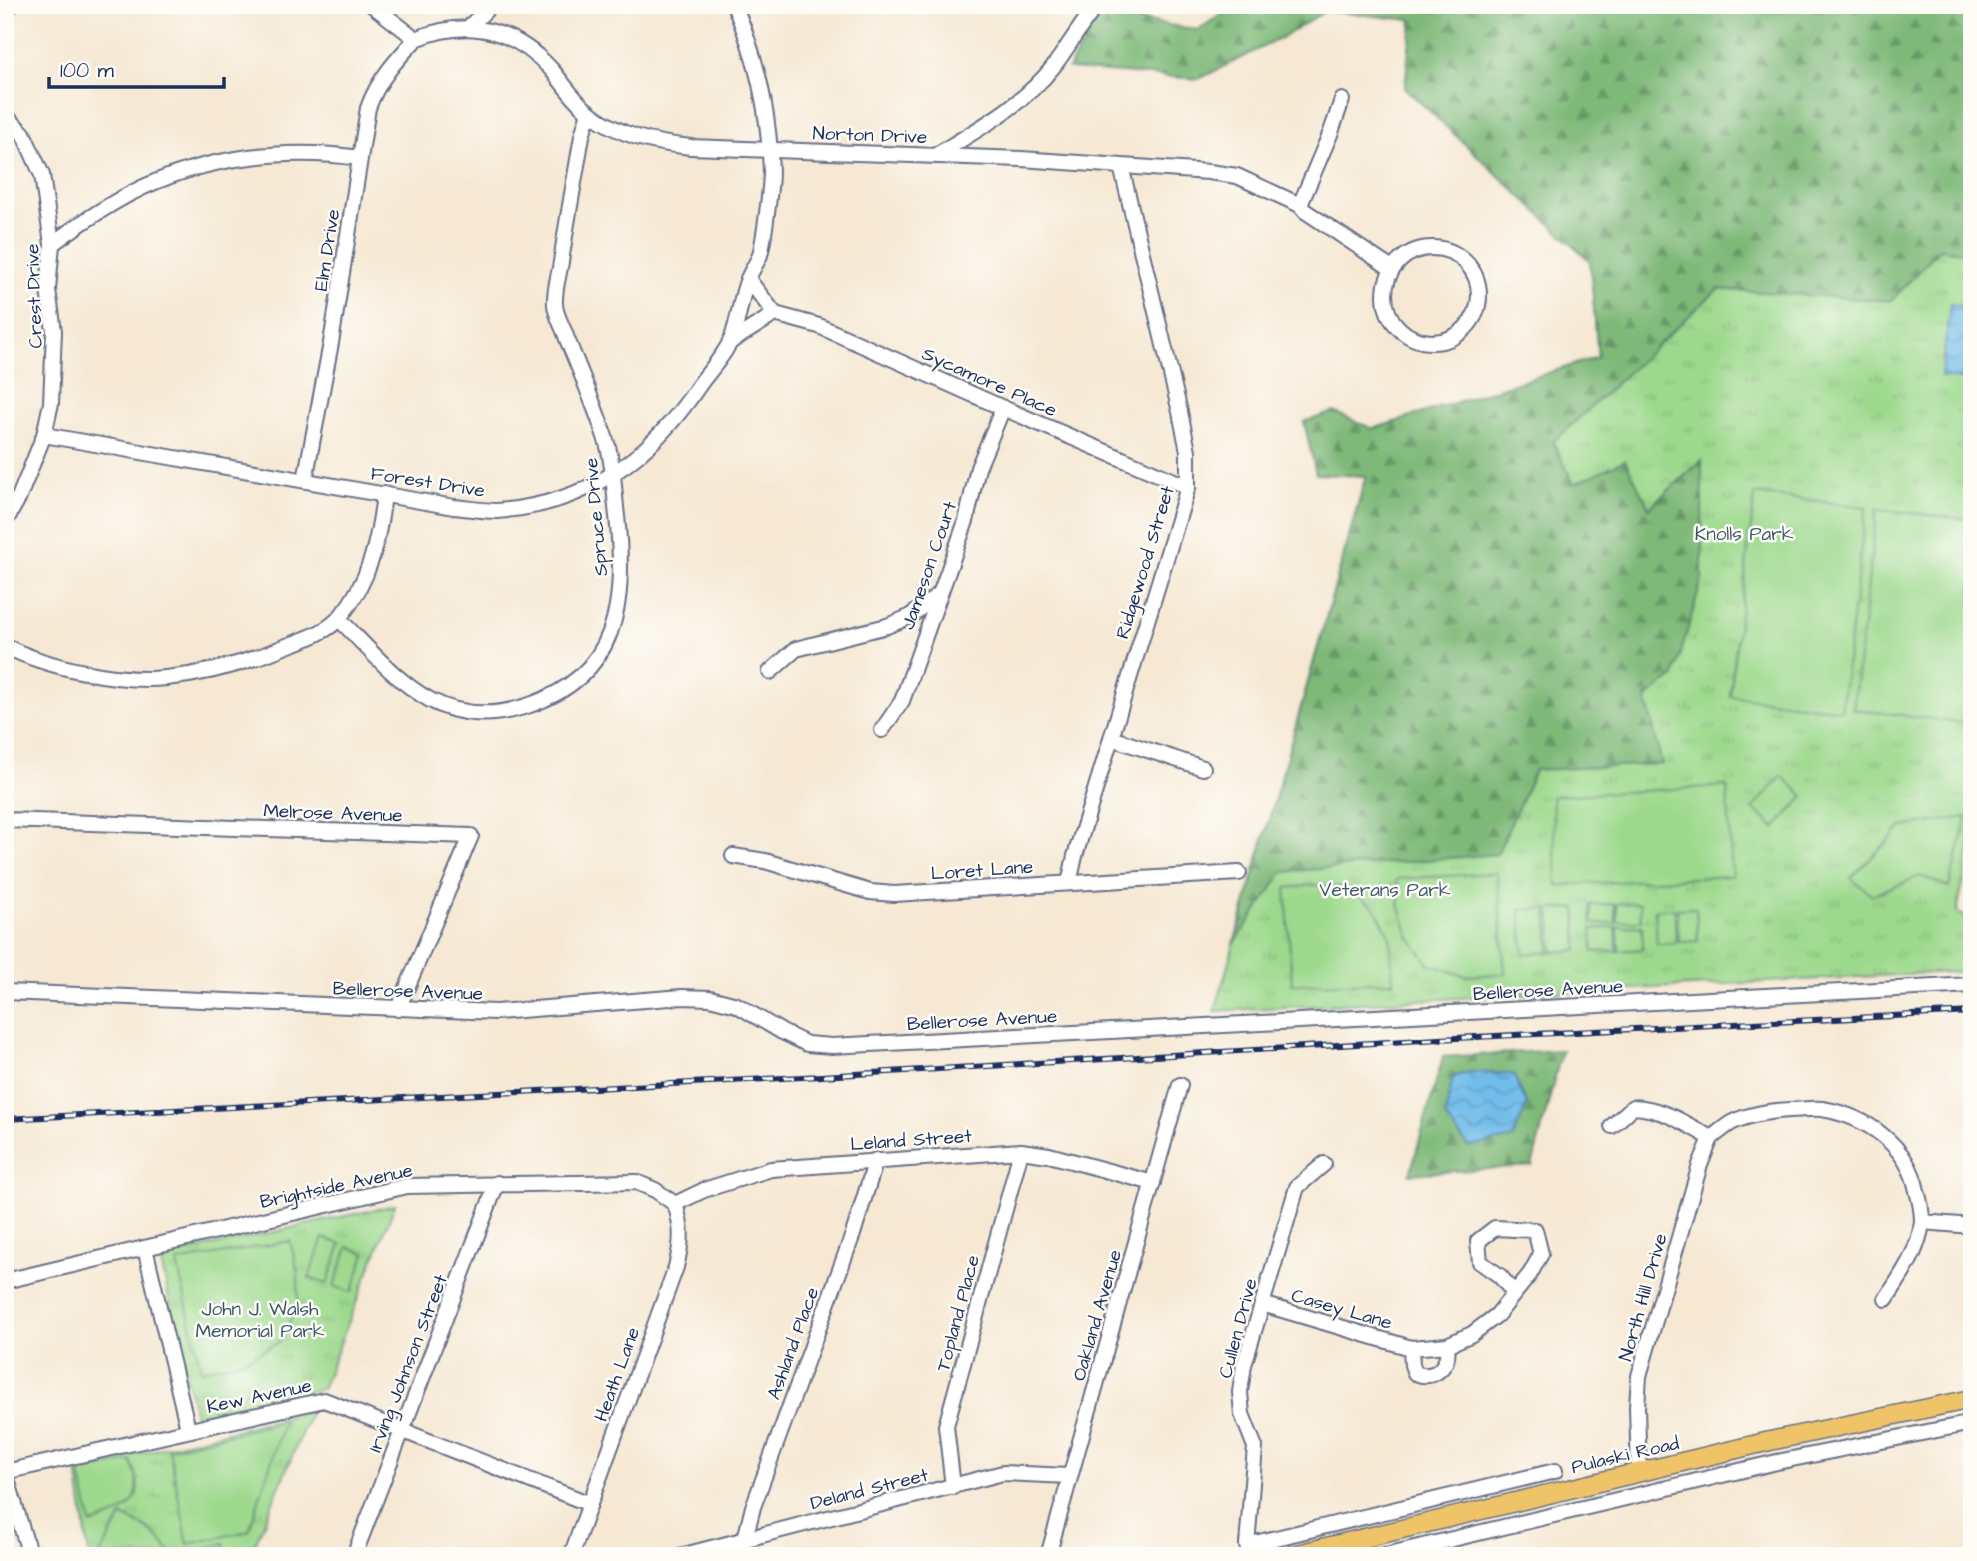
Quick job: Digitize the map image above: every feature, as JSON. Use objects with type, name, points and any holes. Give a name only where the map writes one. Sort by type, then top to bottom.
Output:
[{"type":"main road","name":"Pulaski Road","points":[[1289,1556],[1770,1441],[1972,1399]]},
{"type":"street","points":[[5,7],[12,5]]},
{"type":"street","points":[[372,5],[416,39]]},
{"type":"street","points":[[469,27],[491,5]]},
{"type":"street","name":"Forest Drive","points":[[44,435],[454,507],[494,511],[538,506],[569,497],[612,475],[679,416],[730,342],[748,279],[760,256],[771,173],[769,150],[760,79],[734,5]]},
{"type":"street","points":[[936,155],[992,120],[1025,95],[1052,68],[1090,14],[1093,5]]},
{"type":"street","name":"Norton Drive","points":[[416,39],[442,29],[469,27],[495,31],[534,53],[551,68],[589,112],[610,127],[657,143],[769,150],[936,155],[1237,176],[1300,205],[1304,211],[1392,269]]},
{"type":"street","name":"Elm Drive","points":[[305,480],[331,343],[368,108],[375,89],[394,62],[416,39]]},
{"type":"street","points":[[1300,205],[1342,100]]},
{"type":"street","name":"Spruce Drive","points":[[339,619],[403,684],[419,696],[468,713],[512,711],[563,691],[587,672],[603,650],[615,622],[621,585],[620,543],[608,445],[555,305],[580,149],[589,112]]},
{"type":"street","name":"Crest Drive","points":[[5,115],[23,133],[42,175],[52,244],[48,290],[54,331],[51,403],[44,435],[19,497],[5,522]]},
{"type":"street","points":[[52,244],[116,201],[158,181],[201,166],[253,156],[302,153],[330,153],[360,158]]},
{"type":"street","name":"Ridgewood Street","points":[[1069,883],[1188,487],[1188,451],[1180,412],[1121,166]]},
{"type":"street","points":[[1435,248],[1451,252],[1465,261],[1475,274],[1480,290],[1479,306],[1472,322],[1462,333],[1449,340],[1434,343],[1405,335],[1394,325],[1387,312],[1384,297],[1386,282],[1392,269],[1404,257],[1419,249],[1435,248]]},
{"type":"street","points":[[730,342],[775,314],[748,279]]},
{"type":"street","name":"Sycamore Place","points":[[775,314],[820,326],[1188,487]]},
{"type":"street","name":"Jameson Court","points":[[882,730],[902,701],[966,521],[978,468],[1003,408]]},
{"type":"street","points":[[5,646],[57,665],[90,673],[164,679],[250,661],[315,635],[339,619],[364,580],[375,551],[384,494]]},
{"type":"street","points":[[770,672],[796,649],[887,626],[909,617],[938,595]]},
{"type":"street","points":[[1111,738],[1203,768]]},
{"type":"street","name":"Melrose Avenue","points":[[5,820],[471,836],[398,1009]]},
{"type":"street","name":"Loret Lane","points":[[733,856],[765,861],[870,892],[894,894],[1240,873]]},
{"type":"street","name":"Bellerose Avenue","points":[[5,992],[496,1012],[681,997],[710,998],[737,1005],[807,1044],[832,1046],[1972,985]]},
{"type":"street","name":"Oakland Avenue","points":[[1048,1556],[1180,1084]]},
{"type":"street","points":[[1612,1126],[1633,1107],[1650,1108],[1671,1115],[1712,1138],[1732,1122],[1759,1113],[1820,1109],[1849,1116],[1870,1125],[1900,1153],[1909,1167],[1916,1184],[1922,1222],[1906,1270],[1886,1299]]},
{"type":"street","name":"North Hill Drive","points":[[1639,1472],[1639,1376],[1700,1165],[1712,1138]]},
{"type":"street","name":"Leland Street","points":[[675,1204],[704,1190],[771,1169],[1021,1151],[1049,1155],[1153,1183]]},
{"type":"street","name":"Topland Place","points":[[953,1487],[946,1426],[1021,1151]]},
{"type":"street","name":"Ashland Place","points":[[745,1539],[752,1507],[853,1234],[876,1160]]},
{"type":"street","name":"Cullen Drive","points":[[1248,1550],[1255,1447],[1242,1415],[1240,1392],[1244,1365],[1297,1187],[1324,1164]]},
{"type":"street","name":"Brightside Avenue","points":[[5,1281],[407,1186],[636,1182],[655,1190],[675,1204]]},
{"type":"street","name":"Irving Johnson Street","points":[[354,1556],[497,1184]]},
{"type":"street","name":"Heath Lane","points":[[571,1556],[676,1267],[682,1241],[681,1221],[675,1204]]},
{"type":"street","points":[[1922,1222],[1972,1226]]},
{"type":"street","name":"Casey Lane","points":[[1262,1304],[1411,1348],[1447,1345],[1472,1334],[1489,1321],[1514,1293],[1530,1273],[1541,1254],[1535,1230],[1495,1228],[1478,1241],[1480,1262],[1500,1276],[1514,1293]]},
{"type":"street","points":[[145,1248],[188,1429]]},
{"type":"street","name":"Casey Lane","points":[[1411,1348],[1413,1370],[1424,1376],[1432,1375],[1444,1366],[1447,1345]]},
{"type":"street","name":"Kew Avenue","points":[[5,1472],[324,1400],[590,1504]]},
{"type":"street","points":[[1381,1556],[1777,1462],[1972,1423]]},
{"type":"street","points":[[1770,1441],[1777,1462]]},
{"type":"street","points":[[1248,1550],[1555,1471]]},
{"type":"street","points":[[5,1472],[30,1556]]},
{"type":"street","name":"Deland Street","points":[[680,1556],[1003,1473],[1069,1476]]},
{"type":"green space","name":"Knolls Park","points":[[1235,5],[1972,5],[1972,253],[1939,249],[1891,301],[1718,289],[1553,442],[1574,484],[1625,460],[1649,508],[1702,460],[1702,579],[1674,677],[1646,698],[1662,764],[1535,770],[1497,854],[1283,872],[1235,943],[1366,476],[1316,474],[1304,422],[1334,412],[1373,429],[1598,357],[1590,261],[1405,88],[1412,20],[1325,11],[1287,35],[1199,79],[1068,69],[1101,13],[1198,30]]},
{"type":"green space","name":"Knolls Park","points":[[1414,5],[1972,5],[1972,839],[1957,912],[1972,922],[1972,971],[1215,1011],[1366,476],[1373,429],[1598,357],[1590,260],[1405,88]]},
{"type":"green space","points":[[1755,494],[1866,507],[1841,710],[1730,696]]},
{"type":"green space","points":[[1877,509],[1972,520],[1972,645],[1962,723],[1853,709]]},
{"type":"green space","points":[[1782,776],[1804,796],[1775,828],[1753,808]]},
{"type":"green space","points":[[1727,786],[1732,876],[1557,885],[1552,796]]},
{"type":"green space","points":[[1967,817],[1949,887],[1920,876],[1872,895],[1851,878],[1902,827]]},
{"type":"green space","points":[[1497,873],[1505,974],[1465,976],[1429,964],[1409,936],[1399,904],[1397,879]]},
{"type":"green space","points":[[1315,885],[1348,888],[1375,908],[1390,937],[1393,982],[1292,984],[1286,888]]},
{"type":"green space","points":[[1640,903],[1641,921],[1617,922],[1617,904]]},
{"type":"green space","points":[[1615,904],[1616,923],[1592,924],[1591,905]]},
{"type":"green space","points":[[1547,908],[1550,952],[1524,954],[1520,910]]},
{"type":"green space","points":[[1576,908],[1578,950],[1553,952],[1550,909]]},
{"type":"green space","points":[[1674,908],[1676,943],[1657,944],[1655,910]]},
{"type":"green space","points":[[1696,908],[1698,941],[1679,942],[1677,909]]},
{"type":"green space","points":[[1642,926],[1643,949],[1619,951],[1618,927]]},
{"type":"green space","points":[[1616,927],[1617,951],[1593,952],[1592,929]]},
{"type":"green space","points":[[1562,1050],[1532,1166],[1410,1174],[1443,1057]]},
{"type":"green space","name":"John J. Walsh Memorial Park","points":[[395,1205],[322,1389],[195,1416],[160,1257]]},
{"type":"green space","points":[[323,1238],[341,1244],[327,1284],[309,1278]]},
{"type":"green space","points":[[290,1241],[298,1272],[298,1305],[279,1342],[244,1360],[201,1370],[177,1262]]},
{"type":"green space","points":[[348,1247],[365,1253],[352,1292],[334,1286]]},
{"type":"green space","points":[[311,1411],[250,1556],[89,1556],[77,1469]]},
{"type":"green space","points":[[284,1421],[249,1531],[188,1544],[169,1449]]},
{"type":"green space","points":[[131,1461],[138,1487],[131,1504],[115,1516],[91,1524],[80,1472]]},
{"type":"green space","points":[[122,1516],[151,1532],[163,1542],[172,1556],[99,1556]]},
{"type":"green space","points":[[224,1543],[227,1556],[185,1556],[185,1553]]},
{"type":"water","points":[[1950,304],[1972,307],[1972,380],[1941,377]]},
{"type":"water","points":[[1469,1072],[1513,1074],[1527,1104],[1513,1138],[1469,1147],[1445,1117],[1453,1077]]},
{"type":"railway","points":[[5,1119],[1972,1012]]},
{"type":"park label","name":"Veterans Park","points":[[1385,889]]}]
